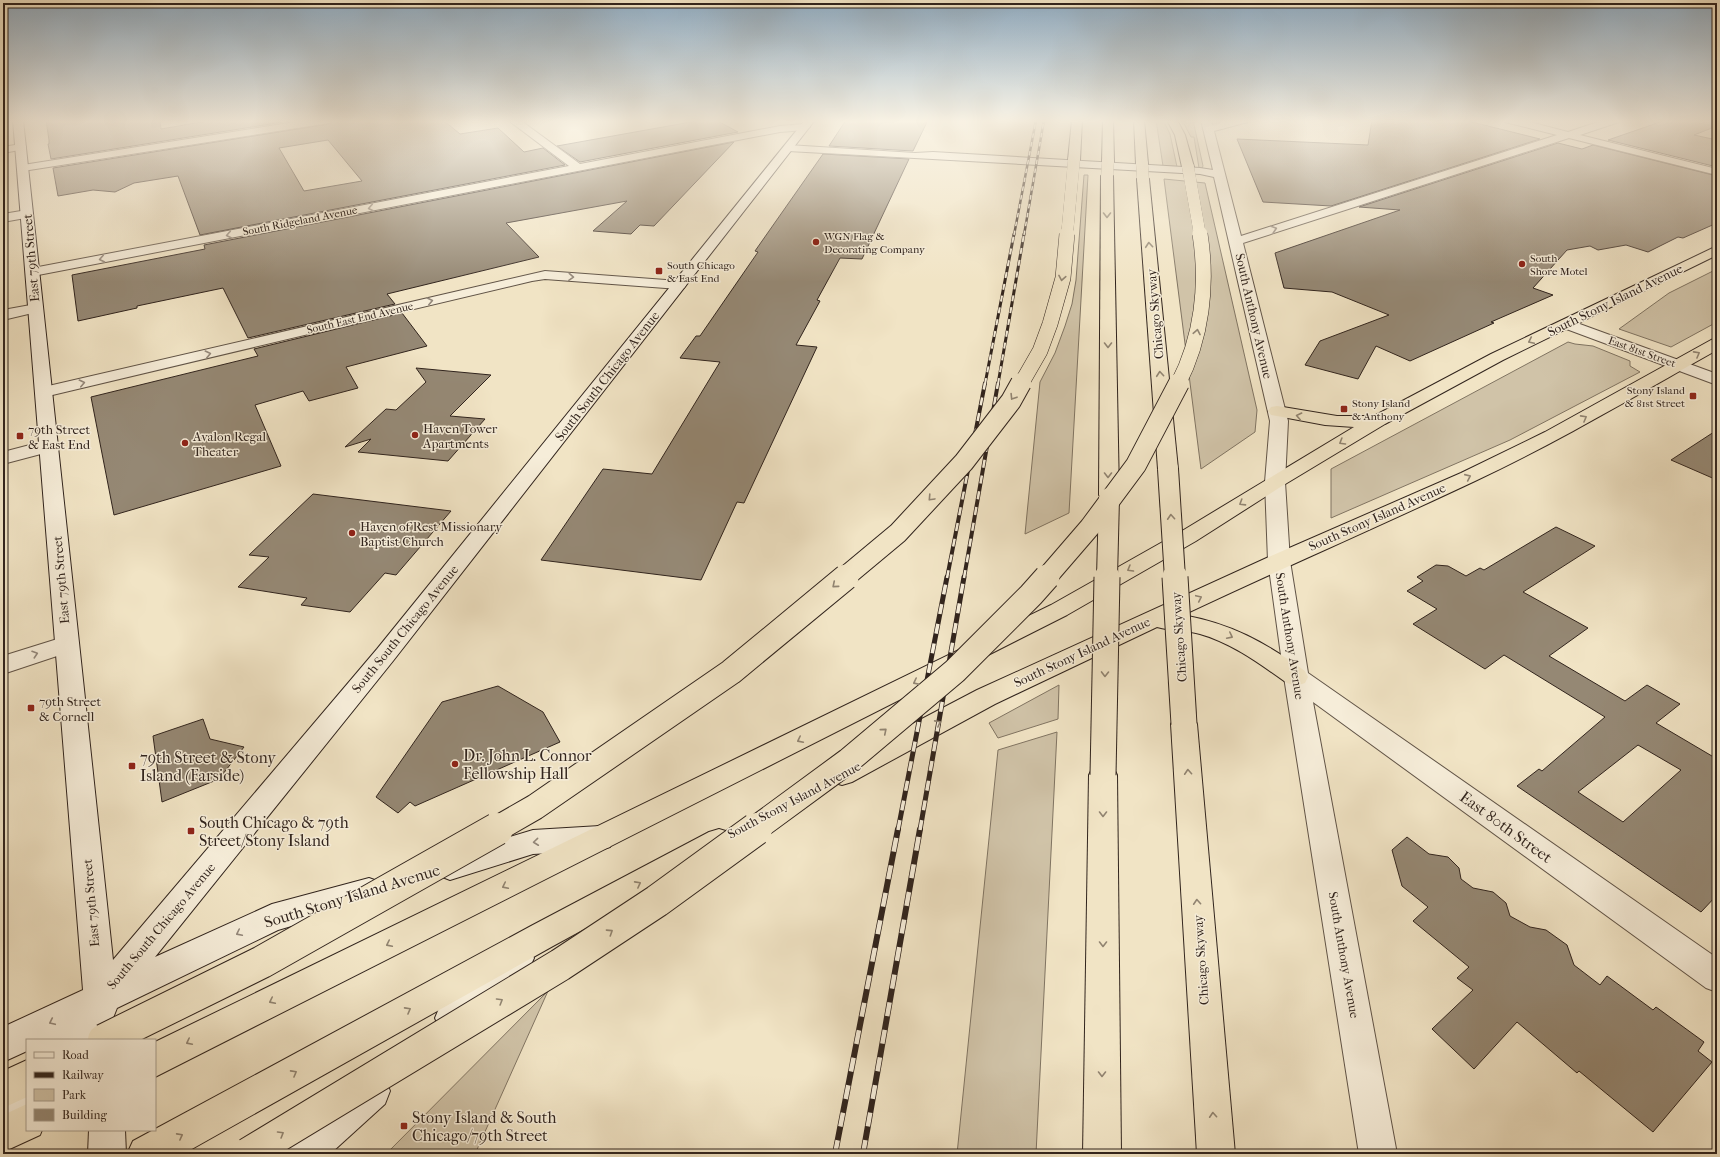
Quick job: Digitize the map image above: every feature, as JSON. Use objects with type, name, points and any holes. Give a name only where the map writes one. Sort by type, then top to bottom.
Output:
[{"type":"highway","points":[[106,1039],[262,962],[535,806],[731,672],[898,533],[964,462],[1011,401],[1040,351],[1050,324],[1063,278],[1073,174]]},
{"type":"highway","points":[[1102,1154],[1103,774],[1109,495],[1107,174]]},
{"type":"highway","name":"Chicago Skyway","points":[[1143,174],[1168,469],[1184,724],[1216,1154]]},
{"type":"highway","points":[[248,1154],[560,965],[657,901],[848,761],[955,671],[1031,595],[1090,527],[1136,465],[1186,369],[1197,335],[1204,289],[1202,248],[1189,174]]},
{"type":"highway","name":"South Stony Island Avenue","points":[[156,1060],[1059,610],[1189,536],[1275,482],[1379,420],[1497,357],[1717,250]]},
{"type":"highway","name":"South Stony Island Avenue","points":[[146,1154],[542,936],[986,697],[1279,561],[1468,477],[1544,439],[1717,343]]},
{"type":"highway","points":[[1277,411],[1338,423],[1355,423],[1379,420]]},
{"type":"highway","points":[[1152,619],[1182,621],[1222,632],[1255,648],[1296,677]]},
{"type":"highway","points":[[3,1090],[26,1078]]},
{"type":"highway","points":[[3,1134],[26,1122]]},
{"type":"street","name":"East 79th Street","points":[[24,174],[104,1039]]},
{"type":"street","name":"South Ridgeland Avenue","points":[[32,272],[547,174]]},
{"type":"street","name":"South South Chicago Avenue","points":[[71,1039],[100,1000],[386,655],[767,174]]},
{"type":"street","points":[[1156,174],[1204,177],[1220,175]]},
{"type":"street","points":[[1236,241],[1447,174]]},
{"type":"street","name":"South Anthony Avenue","points":[[1220,175],[1277,411],[1279,425],[1275,482],[1279,561],[1296,677],[1378,1154]]},
{"type":"street","points":[[3,218],[27,214]]},
{"type":"street","name":"South East End Avenue","points":[[44,392],[532,277],[545,275],[679,285]]},
{"type":"street","points":[[3,315],[36,308]]},
{"type":"street","name":"East 81st Street","points":[[1566,324],[1717,380]]},
{"type":"street","points":[[3,458],[49,446]]},
{"type":"street","points":[[3,665],[67,644]]},
{"type":"street","name":"East 80th Street","points":[[1296,677],[1717,977]]},
{"type":"street","name":"South Stony Island Avenue","points":[[3,1045],[272,918],[366,892],[533,842],[603,838]]},
{"type":"street","name":"South Stony Island Avenue","points":[[303,1154],[542,936]]},
{"type":"street","points":[[3,1128],[26,1097]]},
{"type":"street","points":[[107,1131],[108,1154]]},
{"type":"green space","points":[[1084,175],[1088,175],[1069,513],[1025,534],[1040,382],[1055,353],[1072,304],[1076,280]]},
{"type":"green space","points":[[1164,179],[1205,183],[1257,410],[1255,432],[1201,469]]},
{"type":"green space","points":[[1717,269],[1717,322],[1671,347],[1619,329],[1669,293]]},
{"type":"green space","points":[[1568,342],[1593,346],[1630,361],[1630,366],[1640,372],[1510,440],[1331,518],[1331,469]]},
{"type":"green space","points":[[1059,685],[1058,719],[998,738],[989,723]]},
{"type":"green space","points":[[1057,732],[1036,1154],[957,1154],[998,750]]},
{"type":"green space","points":[[548,991],[475,1154],[386,1154]]},
{"type":"building","points":[[54,174],[294,174],[304,191],[362,181],[356,174],[518,174],[200,235],[178,176],[134,183],[115,192],[93,190],[58,196]]},
{"type":"building","points":[[569,174],[704,174],[654,226],[640,225],[631,234],[593,231],[627,201],[506,223],[539,257],[387,294],[395,304],[248,338],[223,288],[137,306],[137,308],[78,321],[72,275],[205,249],[204,245]]},
{"type":"building","points":[[809,174],[902,174],[862,259],[840,258],[817,300],[820,301],[796,345],[817,347],[744,503],[737,502],[701,580],[541,560],[603,469],[652,474],[720,362],[680,358],[696,336],[700,336],[758,252],[755,251]]},
{"type":"building","points":[[1251,174],[1431,174],[1331,206],[1263,202]]},
{"type":"building","points":[[1462,174],[1709,174],[1717,176],[1717,223],[1683,238],[1678,237],[1648,252],[1626,245],[1598,250],[1590,246],[1567,250],[1533,288],[1553,295],[1491,322],[1494,323],[1410,361],[1376,346],[1358,379],[1305,365],[1320,341],[1389,315],[1332,292],[1284,288],[1275,253],[1400,210],[1359,207]]},
{"type":"building","points":[[402,313],[427,346],[346,367],[358,388],[309,401],[303,391],[255,405],[281,466],[114,515],[91,397],[258,356],[254,349]]},
{"type":"building","name":"Haven Tower Apartments","points":[[416,368],[491,375],[450,416],[485,419],[448,461],[358,452],[371,439],[345,447],[386,409],[396,410],[426,382]]},
{"type":"building","points":[[1717,430],[1717,480],[1671,460]]},
{"type":"building","name":"Haven of Rest Missionary Baptist Church","points":[[313,494],[451,511],[396,575],[385,573],[350,612],[301,605],[307,598],[238,587],[269,557],[249,555]]},
{"type":"building","points":[[1556,527],[1595,546],[1523,592],[1588,628],[1549,656],[1625,701],[1647,685],[1680,704],[1656,723],[1717,759],[1717,895],[1701,912],[1517,786],[1539,769],[1542,771],[1605,717],[1504,655],[1485,669],[1413,624],[1437,609],[1407,591],[1423,581],[1417,577],[1436,565],[1448,566],[1466,576],[1480,568],[1484,570]],"holes":[[[1638,745],[1681,770],[1623,822],[1578,792]]]},
{"type":"building","name":"Dr. John L. Connor Fellowship Hall","points":[[498,686],[543,712],[560,742],[415,806],[410,802],[398,813],[376,797],[442,702]]},
{"type":"building","points":[[203,719],[210,739],[244,747],[219,779],[162,802],[153,736]]},
{"type":"building","points":[[1407,837],[1429,854],[1448,857],[1459,868],[1461,879],[1473,888],[1493,892],[1506,903],[1510,916],[1530,927],[1546,930],[1567,945],[1574,965],[1600,985],[1607,976],[1653,1010],[1656,1007],[1704,1042],[1698,1051],[1712,1062],[1653,1132],[1579,1071],[1577,1073],[1517,1022],[1474,1069],[1432,1029],[1473,990],[1457,978],[1469,967],[1413,921],[1428,907],[1402,886],[1392,850]]},
{"type":"railway","points":[[1014,235],[1026,174]]},
{"type":"railway","points":[[1024,235],[1035,174]]},
{"type":"railway","points":[[985,384],[1014,234]]},
{"type":"railway","points":[[998,384],[1024,234]]},
{"type":"railway","points":[[947,578],[985,383]]},
{"type":"railway","points":[[964,578],[998,383]]},
{"type":"railway","points":[[898,830],[947,577]]},
{"type":"railway","points":[[920,830],[964,577]]},
{"type":"railway","points":[[835,1154],[898,829]]},
{"type":"railway","points":[[863,1154],[920,829]]},
{"type":"place","name":"WGN Flag & Decorating Company","points":[[816,242]]},
{"type":"place","name":"South Shore Motel","points":[[1522,264]]},
{"type":"place","name":"South Chicago & East End","points":[[659,271]]},
{"type":"place","name":"Stony Island & 81st Street","points":[[1693,396]]},
{"type":"place","name":"Stony Island & Anthony","points":[[1344,409]]},
{"type":"place","name":"Haven Tower Apartments","points":[[415,435]]},
{"type":"place","name":"79th Street & East End","points":[[20,436]]},
{"type":"place","name":"Avalon Regal Theater","points":[[185,443]]},
{"type":"place","name":"Haven of Rest Missionary Baptist Church","points":[[352,533]]},
{"type":"place","name":"79th Street & Cornell","points":[[31,708]]},
{"type":"place","name":"Dr. John L. Connor Fellowship Hall","points":[[455,764]]},
{"type":"place","name":"79th Street & Stony Island (Farside)","points":[[132,766]]},
{"type":"place","name":"South Chicago & 79th Street/Stony Island","points":[[191,831]]},
{"type":"place","name":"Stony Island & South Chicago/79th Street","points":[[404,1126]]}]
